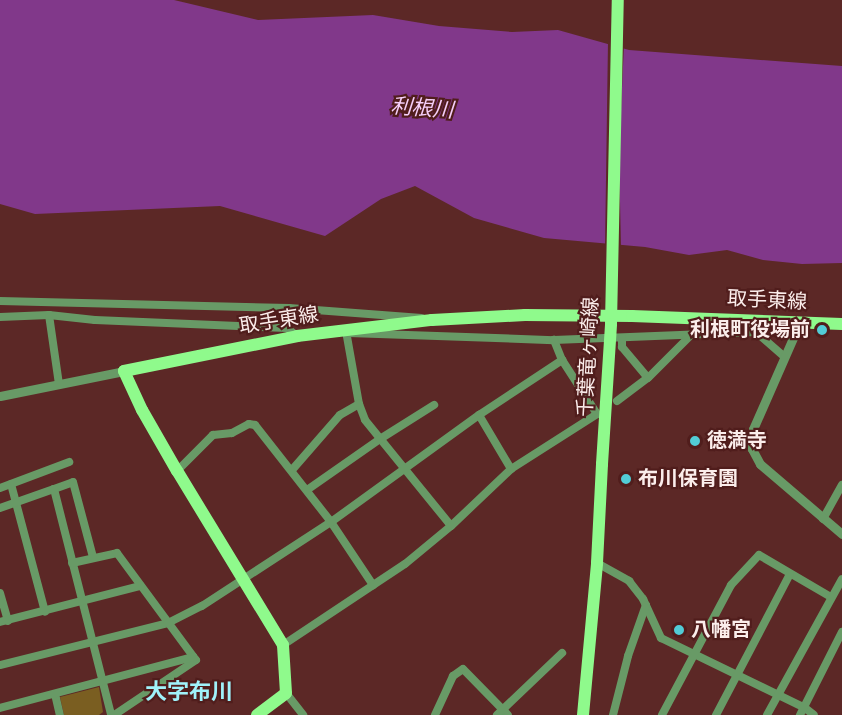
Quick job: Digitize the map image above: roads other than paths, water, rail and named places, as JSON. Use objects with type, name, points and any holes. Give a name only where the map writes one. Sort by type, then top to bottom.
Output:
[{"type":"main road","name":"千葉竜ヶ崎線","points":[[581,714],[597,563],[612,301],[618,0]]},
{"type":"main road","name":"取手東線","points":[[124,371],[297,336],[432,320],[525,315],[611,320],[842,324]]},
{"type":"main road","points":[[124,371],[142,410],[177,471],[283,645],[286,693],[257,715]]},
{"type":"street","points":[[0,301],[289,308],[401,315],[432,320]]},
{"type":"street","points":[[0,317],[49,315],[95,320],[287,328],[297,336]]},
{"type":"street","points":[[49,315],[59,384]]},
{"type":"street","points":[[800,322],[753,429],[752,449],[760,464],[842,534]]},
{"type":"street","points":[[346,331],[352,335],[398,333],[554,340],[756,332],[785,357]]},
{"type":"street","points":[[346,331],[359,404],[365,420],[451,526]]},
{"type":"street","points":[[617,401],[648,378],[690,336]]},
{"type":"street","points":[[622,338],[622,347],[648,378]]},
{"type":"street","points":[[283,645],[405,564],[451,526],[512,469],[597,414],[562,360],[554,340]]},
{"type":"street","points":[[0,665],[168,622],[202,606],[331,522],[480,415],[562,360]]},
{"type":"street","points":[[0,396],[124,371]]},
{"type":"street","points":[[292,470],[340,415],[359,404]]},
{"type":"street","points":[[307,490],[434,405]]},
{"type":"street","points":[[480,415],[512,469]]},
{"type":"street","points":[[177,471],[213,435],[232,433],[249,424],[259,429],[331,522],[373,585]]},
{"type":"street","points":[[0,488],[69,462]]},
{"type":"street","points":[[0,508],[74,482],[93,557]]},
{"type":"street","points":[[11,484],[45,612]]},
{"type":"street","points":[[823,519],[842,486]]},
{"type":"street","points":[[54,489],[72,563],[112,715],[196,660],[117,552],[72,563]]},
{"type":"street","points":[[662,715],[731,585],[759,555],[831,597]]},
{"type":"street","points":[[597,563],[629,581],[646,605],[661,638],[778,695],[802,711],[814,715]]},
{"type":"street","points":[[716,715],[790,573]]},
{"type":"street","points":[[767,715],[842,579]]},
{"type":"street","points":[[0,593],[4,622],[140,586]]},
{"type":"street","points":[[613,715],[625,666],[646,605]]},
{"type":"street","points":[[802,711],[842,632]]},
{"type":"street","points":[[435,715],[453,676],[463,669],[502,713],[562,653]]},
{"type":"street","points":[[0,708],[194,657]]},
{"type":"street","points":[[286,693],[303,715]]},
{"type":"street","points":[[55,694],[60,715]]},
{"type":"water","name":"利根川","points":[[0,0],[174,0],[258,20],[373,15],[439,26],[512,32],[558,30],[629,50],[842,66],[842,263],[802,264],[763,260],[727,250],[689,255],[645,247],[544,238],[474,218],[415,186],[381,199],[325,236],[220,206],[35,214],[0,204]]},
{"type":"place","name":"利根町役場前","points":[[822,330]]},
{"type":"place","name":"徳満寺","points":[[695,441]]},
{"type":"place","name":"布川保育園","points":[[626,479]]},
{"type":"place","name":"八幡宮","points":[[679,630]]},
{"type":"district","name":"大字布川","points":[[189,693]]}]
